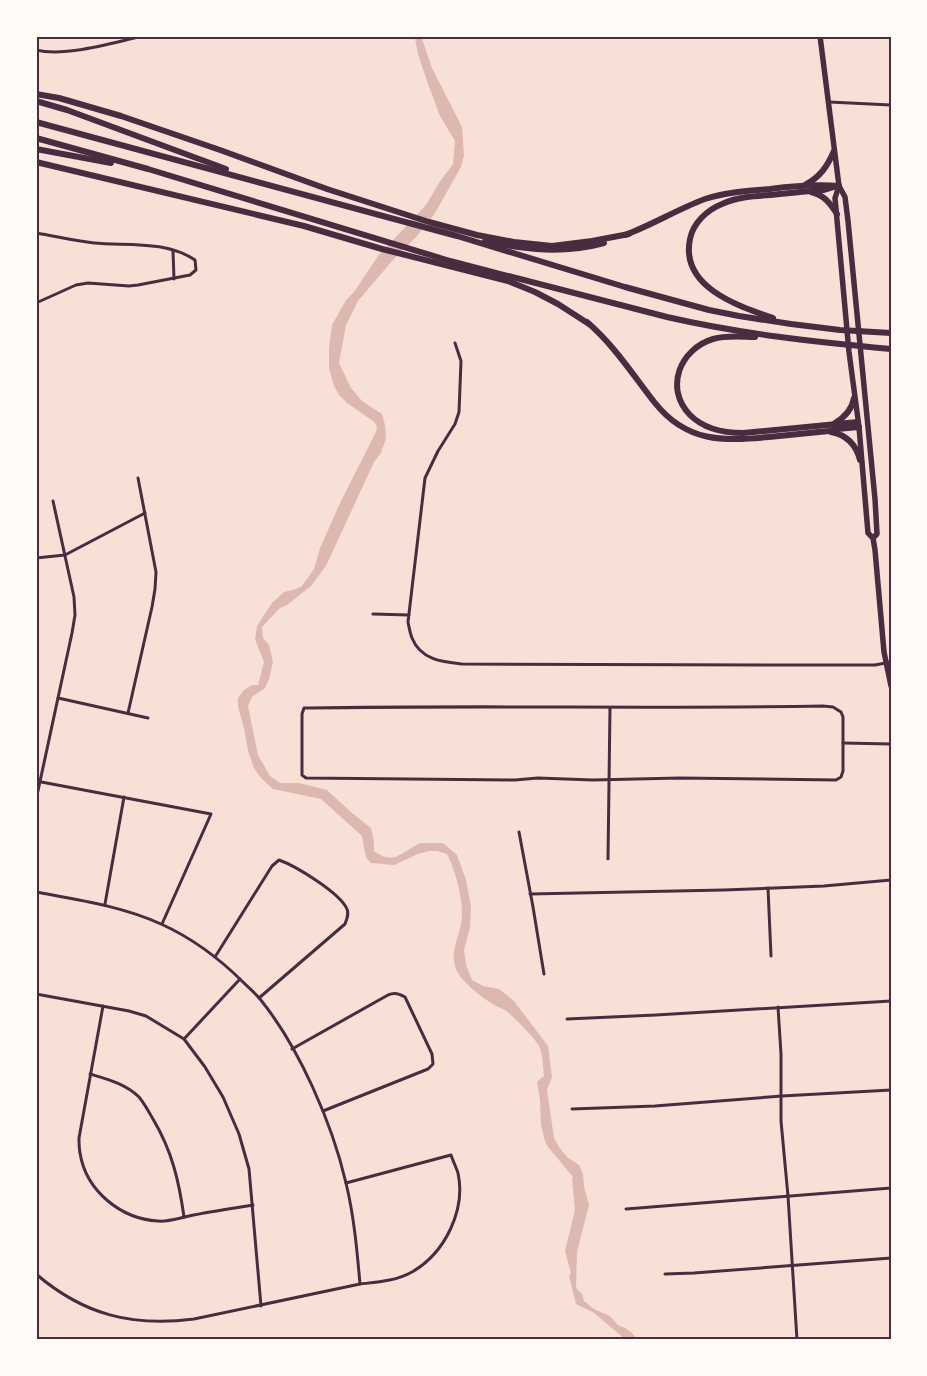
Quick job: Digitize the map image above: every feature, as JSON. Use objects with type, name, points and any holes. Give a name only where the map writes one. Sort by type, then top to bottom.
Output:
[{"type":"highway","points":[[36,94],[59,98],[121,116],[327,189],[429,222],[477,235],[514,242],[552,246],[628,234]]},
{"type":"highway","points":[[36,101],[67,110],[269,184]]},
{"type":"highway","points":[[36,122],[269,184],[426,229],[522,248],[548,250],[594,246],[653,224],[712,197],[737,192],[806,188],[822,196],[830,203],[837,214]]},
{"type":"highway","points":[[36,138],[148,170],[384,246],[402,254],[508,281],[558,304],[589,324]]},
{"type":"highway","points":[[36,149],[148,170]]},
{"type":"highway","points":[[806,188],[822,172],[834,151]]},
{"type":"highway","points":[[36,162],[384,246],[410,250],[682,321],[722,329],[789,338],[891,349]]},
{"type":"highway","points":[[791,324],[722,297],[702,282],[693,269],[689,258],[689,242],[692,231],[697,222],[709,211],[738,199],[824,184],[839,186]]},
{"type":"highway","points":[[457,236],[660,297],[739,316],[791,324],[891,334]]},
{"type":"highway","points":[[450,261],[528,286],[574,311],[608,342],[664,414],[691,432],[716,439],[732,440],[829,431],[858,424]]},
{"type":"highway","points":[[789,338],[726,337],[703,343],[694,349],[687,355],[680,368],[678,385],[681,402],[687,412],[696,420],[713,429],[724,432],[743,433],[834,424],[858,424]]},
{"type":"highway","points":[[834,424],[849,411],[854,398]]},
{"type":"highway","points":[[829,431],[843,436],[852,442],[858,450],[860,460]]},
{"type":"main road","points":[[820,36],[839,186],[845,197],[877,528],[877,534],[873,538]]},
{"type":"main road","points":[[839,186],[835,198],[860,460],[868,533],[873,538],[891,686]]},
{"type":"main road","points":[[858,424],[868,424]]},
{"type":"street","points":[[36,50],[46,52],[94,47],[142,36]]},
{"type":"street","points":[[828,102],[891,105]]},
{"type":"street","points":[[36,233],[93,243],[144,244],[189,256],[195,260],[196,265],[196,270],[190,275],[174,279],[129,286],[88,282],[76,285],[36,303]]},
{"type":"street","points":[[173,251],[174,279]]},
{"type":"street","points":[[455,343],[460,361],[460,412],[425,478],[408,622],[412,638],[420,650],[430,658],[462,664],[777,666],[888,663]]},
{"type":"street","points":[[128,713],[152,607],[156,572],[138,478]]},
{"type":"street","points":[[36,800],[38,781],[75,615],[74,597],[53,501]]},
{"type":"street","points":[[36,558],[65,555],[145,513]]},
{"type":"street","points":[[373,614],[409,614]]},
{"type":"street","points":[[58,698],[148,718]]},
{"type":"street","points":[[823,706],[838,709],[842,717],[843,771],[836,780],[690,778],[609,780],[538,778],[515,780],[306,778],[302,775],[302,714],[304,708],[610,708],[823,706]]},
{"type":"street","points":[[608,859],[610,708]]},
{"type":"street","points":[[843,743],[891,744]]},
{"type":"street","points":[[38,781],[211,814],[162,924]]},
{"type":"street","points":[[105,904],[124,797]]},
{"type":"street","points":[[519,832],[544,974]]},
{"type":"street","points":[[215,957],[272,866],[279,860],[290,864],[315,879],[339,899],[347,909],[348,917],[345,924],[259,998]]},
{"type":"street","points":[[530,894],[824,886],[891,880]]},
{"type":"street","points":[[768,888],[772,956]]},
{"type":"street","points":[[36,892],[105,904],[162,924],[188,938],[215,957],[259,998],[278,1023],[308,1078],[335,1144],[346,1183],[355,1233],[360,1284]]},
{"type":"street","points":[[184,1039],[240,979]]},
{"type":"street","points":[[292,1049],[388,995],[393,993],[406,997],[432,1054],[433,1064],[428,1069],[323,1111]]},
{"type":"street","points":[[36,994],[130,1011],[146,1016],[184,1039],[205,1067],[223,1097],[239,1134],[249,1169],[261,1306]]},
{"type":"street","points":[[567,1019],[891,1001]]},
{"type":"street","points":[[102,1006],[79,1138],[80,1155],[86,1173],[95,1189],[109,1203],[124,1213],[140,1219],[160,1222],[253,1205]]},
{"type":"street","points":[[778,1007],[782,1096],[781,1121],[798,1340]]},
{"type":"street","points":[[90,1074],[124,1086],[138,1096],[150,1114],[161,1132],[176,1170],[184,1217]]},
{"type":"street","points":[[572,1109],[655,1106],[891,1090]]},
{"type":"street","points":[[36,1274],[47,1284],[74,1301],[104,1314],[136,1321],[170,1322],[186,1320],[360,1284],[388,1281],[412,1272],[431,1258],[444,1242],[454,1221],[459,1195],[458,1174],[452,1155],[346,1183]]},
{"type":"street","points":[[626,1208],[891,1188]]},
{"type":"street","points":[[665,1274],[891,1258]]},
{"type":"shaded area","points":[[413,36],[421,36],[432,68],[462,127],[464,156],[461,167],[435,213],[416,237],[392,261],[358,301],[346,325],[339,363],[351,388],[362,401],[382,414],[386,438],[381,453],[374,462],[326,566],[311,586],[287,605],[280,608],[262,627],[263,638],[269,645],[273,662],[265,688],[252,697],[248,706],[258,755],[270,776],[280,783],[299,783],[327,790],[371,828],[374,851],[384,857],[393,858],[420,843],[443,843],[457,855],[466,880],[471,906],[470,927],[464,950],[466,965],[472,980],[483,986],[499,989],[514,1001],[548,1046],[552,1077],[547,1090],[554,1138],[567,1157],[579,1165],[583,1174],[589,1205],[577,1252],[576,1288],[582,1294],[584,1301],[594,1309],[610,1316],[618,1325],[631,1332],[638,1340],[626,1340],[594,1313],[576,1304],[565,1251],[575,1210],[573,1177],[545,1141],[541,1125],[537,1082],[544,1076],[540,1049],[533,1037],[513,1017],[480,995],[458,973],[455,966],[454,951],[462,920],[462,906],[455,875],[447,854],[429,851],[394,865],[371,863],[365,853],[362,836],[321,799],[273,789],[261,778],[254,768],[248,751],[238,707],[238,698],[244,690],[252,685],[258,685],[264,662],[255,639],[257,626],[272,603],[284,592],[302,586],[314,569],[320,548],[341,501],[376,432],[377,426],[373,421],[347,403],[334,386],[329,368],[332,325],[346,300],[354,292],[378,256],[426,205],[453,164],[455,141],[440,116]]}]
